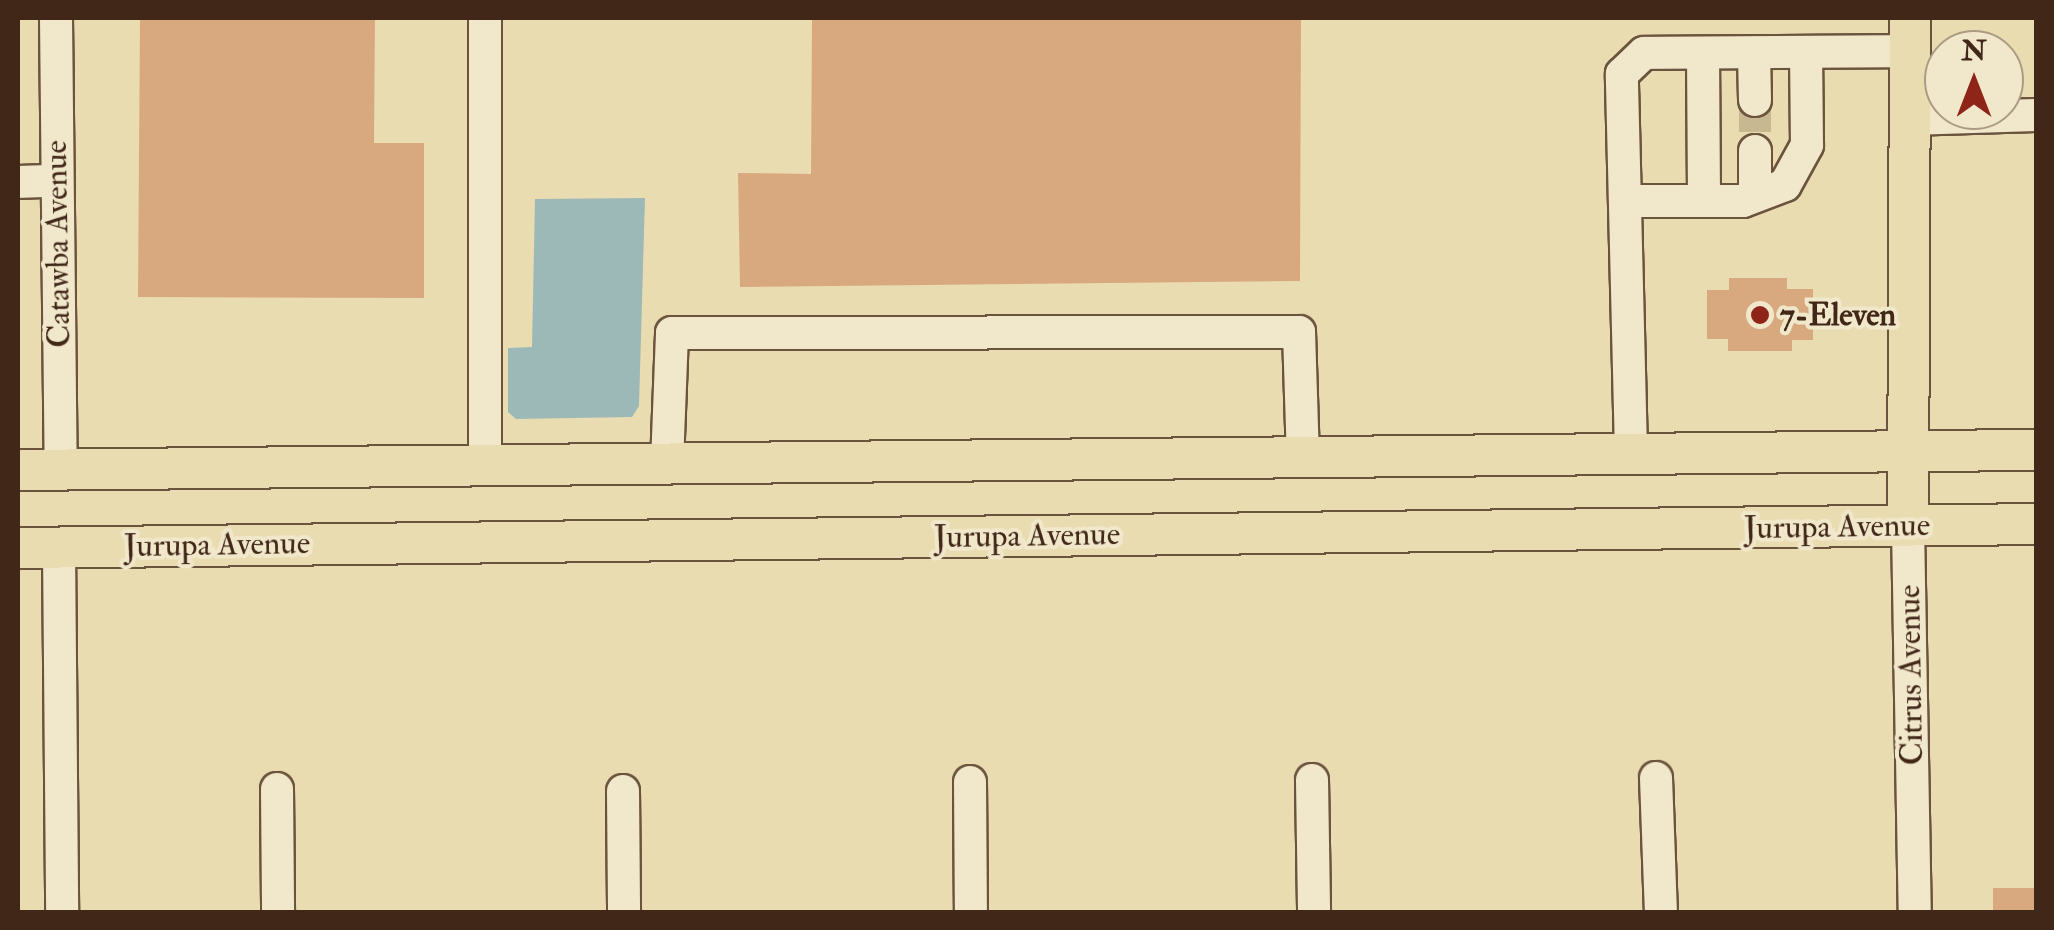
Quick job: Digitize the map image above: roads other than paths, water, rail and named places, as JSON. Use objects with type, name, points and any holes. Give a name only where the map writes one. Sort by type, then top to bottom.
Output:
[{"type":"main road","name":"Citrus Avenue","points":[[1908,526],[1910,34]]},
{"type":"main road","points":[[18,470],[2036,450]]},
{"type":"main road","name":"Jurupa Avenue","points":[[18,548],[2036,524]]},
{"type":"street","name":"Catawba Avenue","points":[[56,18],[62,470]]},
{"type":"street","points":[[485,18],[485,466]]},
{"type":"street","points":[[1631,452],[1622,74],[1644,53],[1806,53],[1910,34]]},
{"type":"street","points":[[1703,53],[1704,201]]},
{"type":"street","points":[[1754,53],[1754,100]]},
{"type":"street","points":[[1626,201],[1756,196],[1785,185],[1807,145],[1806,53]]},
{"type":"street","points":[[1909,119],[2036,115]]},
{"type":"street","points":[[1755,151],[1756,196]]},
{"type":"street","points":[[18,182],[56,181]]},
{"type":"street","points":[[667,464],[672,333],[1299,332],[1303,458]]},
{"type":"street","name":"Citrus Avenue","points":[[1908,526],[1915,912]]},
{"type":"street","points":[[59,547],[62,912]]},
{"type":"street","points":[[1656,778],[1661,912]]},
{"type":"street","points":[[1312,780],[1314,912]]},
{"type":"street","points":[[970,782],[971,912]]},
{"type":"street","points":[[277,789],[278,912]]},
{"type":"street","points":[[623,791],[624,912]]},
{"type":"water","points":[[645,198],[639,406],[632,417],[516,419],[508,412],[508,348],[532,347],[535,199]]},
{"type":"tunnel","points":[[1755,100],[1755,151]]},
{"type":"place","name":"7-Eleven","points":[[1760,315]]}]
